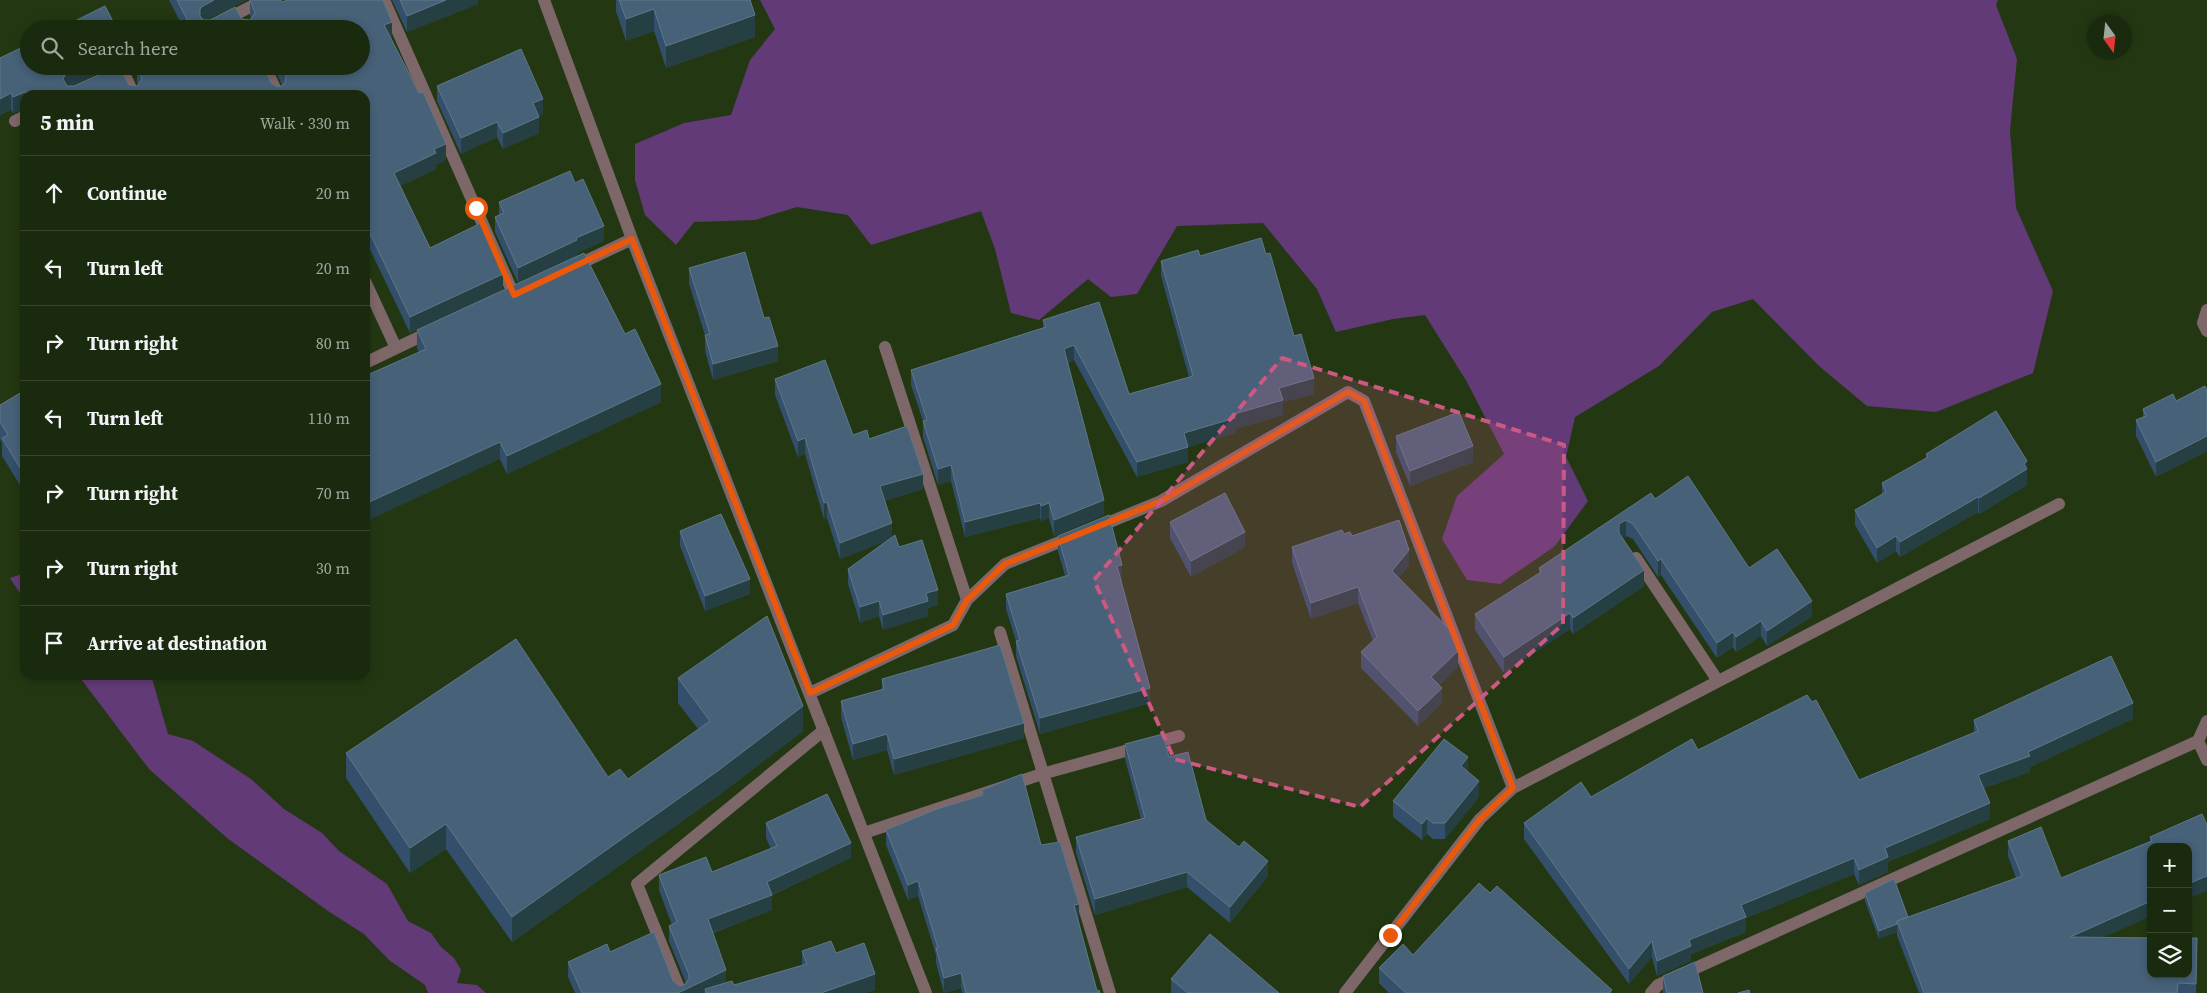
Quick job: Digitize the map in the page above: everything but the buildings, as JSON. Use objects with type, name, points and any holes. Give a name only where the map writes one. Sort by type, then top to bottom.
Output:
[{"type":"street","points":[[231,20],[241,16],[264,0]]},
{"type":"street","points":[[384,0],[514,295]]},
{"type":"street","points":[[544,0],[632,239],[926,993]]},
{"type":"street","points":[[125,75],[132,90]]},
{"type":"street","points":[[269,75],[276,90]]},
{"type":"street","points":[[565,271],[632,239]]},
{"type":"street","points":[[370,292],[396,348]]},
{"type":"street","points":[[2207,310],[2203,323],[2207,331]]},
{"type":"street","points":[[370,361],[442,328]]},
{"type":"street","points":[[885,347],[967,600]]},
{"type":"street","points":[[810,693],[953,625],[967,600],[1005,564],[1161,501],[1348,392],[1364,401],[1513,788]]},
{"type":"street","points":[[1345,993],[1480,819],[1513,788],[2059,504]]},
{"type":"street","points":[[1626,544],[1718,681]]},
{"type":"street","points":[[1000,632],[1110,993]]},
{"type":"street","points":[[1651,993],[1658,985],[2198,741],[2207,721]]},
{"type":"street","points":[[681,993],[637,884],[824,730]]},
{"type":"street","points":[[864,833],[1042,774],[1179,736]]},
{"type":"street","points":[[2198,741],[2207,760]]},
{"type":"highlighted area","points":[[1282,358],[1564,445],[1563,624],[1360,807],[1174,759],[1094,580]]},
{"type":"shaded area","points":[[760,0],[1998,0],[1996,5],[2017,59],[2010,130],[2016,208],[2053,291],[2033,373],[1936,412],[1867,406],[1819,366],[1753,299],[1712,312],[1659,366],[1575,417],[1566,457],[1588,501],[1555,546],[1500,584],[1467,580],[1442,539],[1457,496],[1504,454],[1467,382],[1425,315],[1393,319],[1336,332],[1317,289],[1263,223],[1177,226],[1137,294],[1111,297],[1088,279],[1039,320],[1011,313],[995,249],[981,211],[871,245],[848,215],[797,207],[755,220],[694,222],[676,245],[645,215],[635,180],[635,144],[684,123],[731,115],[750,60],[775,29]]},
{"type":"shaded area","points":[[20,575],[20,593],[10,578]]},
{"type":"shaded area","points":[[82,680],[152,680],[168,734],[193,741],[251,779],[284,809],[322,833],[339,851],[387,884],[408,921],[431,933],[441,947],[454,958],[461,970],[457,983],[477,985],[486,993],[428,993],[425,985],[389,960],[364,934],[328,911],[227,838],[149,769]]},
{"type":"route","points":[[476,208],[514,295],[632,239],[810,693],[953,625],[967,600],[1005,564],[1161,501],[1348,392],[1364,401],[1513,788],[1480,819],[1390,935]]}]
